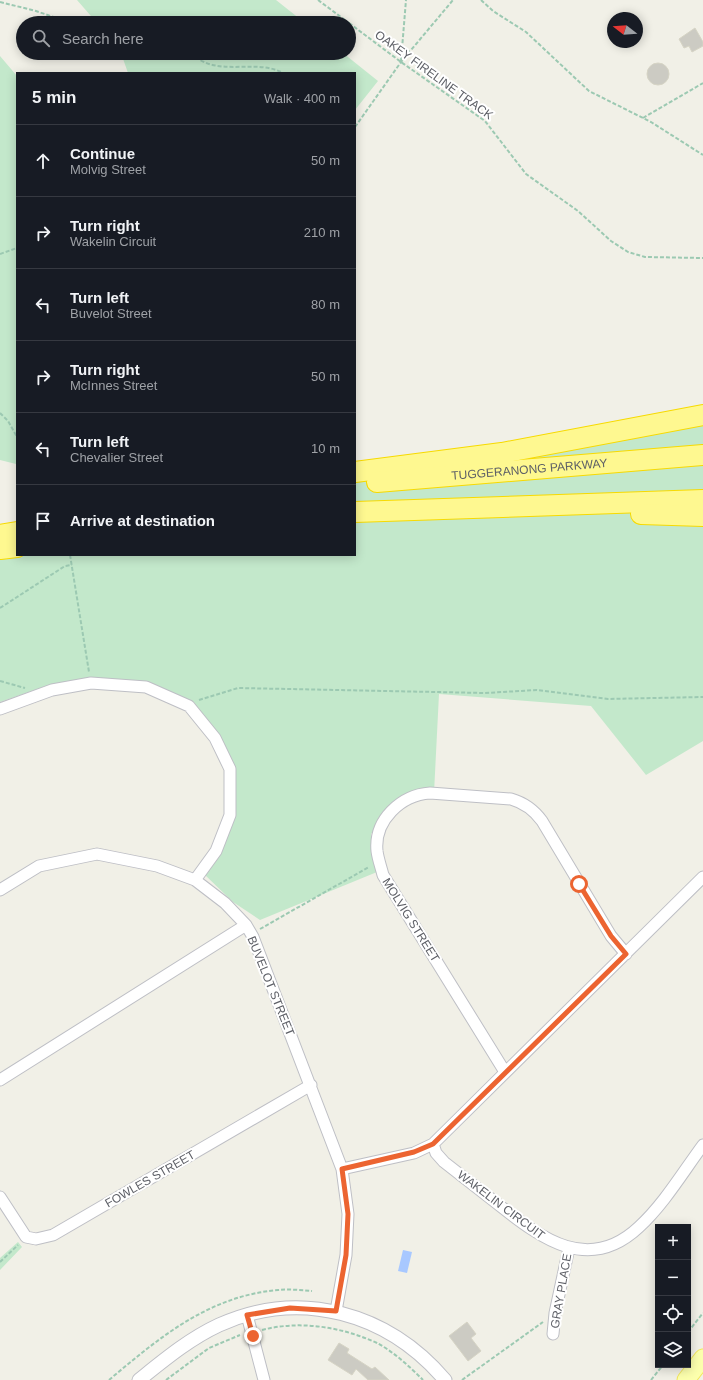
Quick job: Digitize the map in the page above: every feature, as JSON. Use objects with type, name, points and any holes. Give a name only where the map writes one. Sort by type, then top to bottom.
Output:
[{"type":"highway","points":[[356,472],[502,453],[703,415]]},
{"type":"highway","name":"TUGGERANONG PARKWAY","points":[[356,484],[703,455]]},
{"type":"highway","points":[[362,512],[703,500]]},
{"type":"highway","points":[[362,512],[703,516]]},
{"type":"highway","points":[[0,535],[16,532]]},
{"type":"highway","points":[[0,549],[16,547]]},
{"type":"main road","points":[[686,1380],[703,1358]]},
{"type":"street","points":[[0,709],[52,690],[91,683],[146,687],[188,706],[215,738],[230,769],[230,815],[216,851],[196,880]]},
{"type":"street","name":"MOLVIG STREET","points":[[505,1072],[383,875],[377,850],[377,842],[384,821],[397,805],[413,796],[430,793],[511,799],[520,802],[536,814],[542,821],[611,936],[626,954]]},
{"type":"street","name":"BUVELOT STREET","points":[[0,890],[39,866],[97,854],[157,866],[196,880],[225,903],[258,934],[342,1169],[348,1214],[346,1255],[336,1311]]},
{"type":"street","points":[[342,1169],[414,1152],[433,1144],[703,877]]},
{"type":"street","points":[[0,1080],[250,925]]},
{"type":"street","name":"FOWLES STREET","points":[[26,1237],[36,1240],[53,1236],[311,1085]]},
{"type":"street","name":"WAKELIN CIRCUIT","points":[[433,1144],[436,1153],[444,1162],[510,1214],[538,1234],[559,1245],[579,1249],[599,1248],[610,1245],[630,1234],[652,1212],[703,1146]]},
{"type":"street","points":[[0,1197],[26,1237]]},
{"type":"street","name":"GRAY PLACE","points":[[553,1334],[555,1313],[569,1248]]},
{"type":"street","points":[[139,1380],[192,1339],[219,1325],[247,1315],[290,1308],[336,1311],[368,1322],[403,1340],[429,1361],[445,1380]]},
{"type":"street","points":[[247,1315],[264,1380]]},
{"type":"street","points":[[698,1380],[703,1361]]},
{"type":"path","name":"OAKEY FIRELINE TRACK","points":[[318,0],[340,16]]},
{"type":"path","points":[[401,62],[406,0]]},
{"type":"path","points":[[356,126],[401,62],[453,0]]},
{"type":"path","points":[[481,0],[493,11],[526,32],[589,91],[643,118],[703,155]]},
{"type":"path","points":[[0,2],[51,16]]},
{"type":"path","name":"OAKEY FIRELINE TRACK","points":[[356,28],[485,121],[526,174],[578,211],[622,249],[645,257],[703,258]]},
{"type":"path","points":[[200,60],[216,66],[272,67],[281,72]]},
{"type":"path","points":[[643,118],[703,83]]},
{"type":"path","points":[[0,254],[16,248]]},
{"type":"path","points":[[0,413],[8,420],[16,435]]},
{"type":"path","points":[[70,556],[91,683]]},
{"type":"path","points":[[0,608],[65,566],[72,565]]},
{"type":"path","points":[[0,681],[41,694]]},
{"type":"path","points":[[184,704],[238,688],[485,694],[538,690],[608,699],[703,698]]},
{"type":"path","points":[[250,925],[258,934],[379,861]]},
{"type":"path","points":[[0,1262],[26,1237]]},
{"type":"path","points":[[462,1380],[555,1313]]},
{"type":"path","points":[[691,1328],[703,1313]]},
{"type":"path","points":[[166,1380],[209,1348],[252,1332],[267,1328],[314,1325],[349,1333],[378,1344],[407,1364],[423,1380]]},
{"type":"path","points":[[651,1380],[661,1368]]},
{"type":"green space","points":[[77,0],[276,0],[296,16],[91,16]]},
{"type":"green space","points":[[0,56],[16,75],[16,464],[0,460]]},
{"type":"green space","points":[[123,60],[352,60],[378,81],[356,109],[356,72],[128,72]]},
{"type":"green space","points":[[703,420],[703,741],[646,775],[591,706],[439,694],[434,793],[393,808],[371,834],[377,872],[260,920],[233,902],[205,875],[220,852],[233,768],[190,704],[91,679],[49,685],[0,702],[0,559],[19,556],[356,556],[356,483],[389,473]]},
{"type":"green space","points":[[18,1242],[22,1247],[0,1270],[0,1258]]},
{"type":"water","points":[[403,1250],[412,1252],[407,1273],[398,1271]]},
{"type":"building","points":[[695,28],[703,42],[703,46],[692,52],[689,46],[684,48],[679,39]]},
{"type":"building","points":[[658,63],[666,66],[669,74],[666,82],[658,85],[650,82],[647,74],[650,66]]},
{"type":"building","points":[[467,1322],[476,1334],[471,1338],[481,1351],[468,1361],[449,1336]]},
{"type":"building","points":[[339,1343],[349,1349],[347,1353],[372,1369],[375,1367],[389,1380],[368,1380],[356,1369],[352,1375],[328,1360]]},
{"type":"route","points":[[253,1336],[247,1315],[290,1308],[312,1308],[336,1311],[346,1255],[348,1214],[342,1169],[425,1149],[433,1144],[626,954],[611,936],[579,884]]}]
